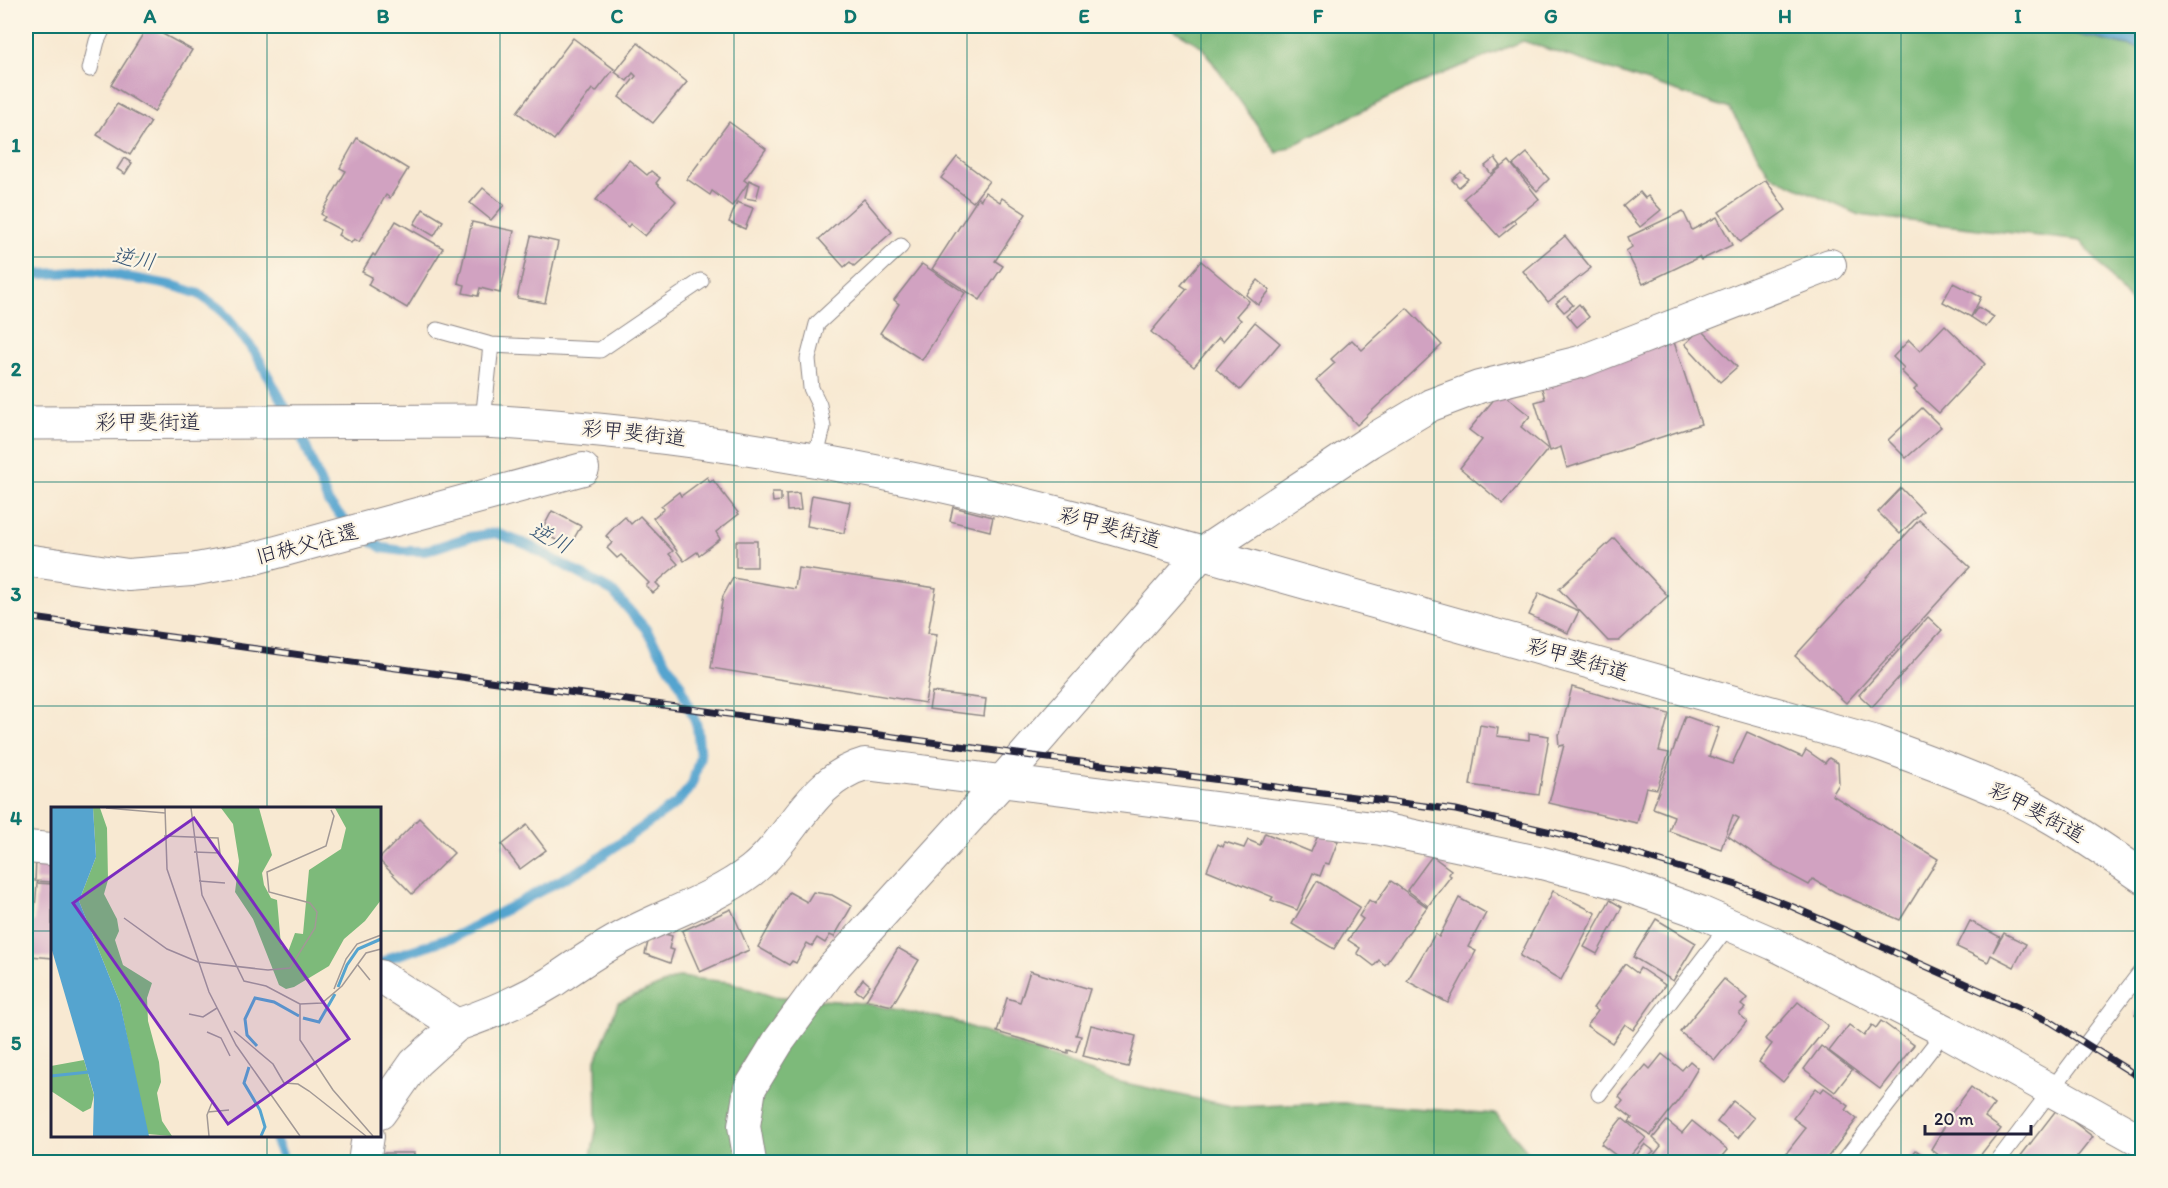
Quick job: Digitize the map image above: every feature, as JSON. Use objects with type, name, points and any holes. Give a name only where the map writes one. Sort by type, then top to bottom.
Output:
[{"type":"highway","name":"彩甲斐街道","points":[[26,428],[483,421],[692,439],[953,486],[1202,553],[1875,742],[1956,771],[2014,797],[2079,832],[2142,876]]},
{"type":"street","points":[[750,1162],[744,1126],[750,1088],[778,1042],[830,971],[1004,779],[1202,553],[1369,442],[1431,405],[1479,387],[1580,363],[1830,266]]},
{"type":"street","name":"旧秩父往還","points":[[26,561],[128,575],[211,566],[262,556],[583,469]]},
{"type":"street","points":[[381,1112],[415,1063],[457,1025],[485,1016],[550,983],[594,952],[733,884],[754,868],[829,782],[849,768],[866,764],[1004,779],[1382,829],[1542,863],[1621,884],[1774,944],[2054,1089],[2142,1141]]},
{"type":"street","points":[[26,847],[51,849]]},
{"type":"street","points":[[381,977],[457,1025]]},
{"type":"street","points":[[364,1162],[368,1137]]},
{"type":"lane","points":[[90,69],[97,41],[104,26]]},
{"type":"lane","points":[[815,461],[823,427],[819,405],[811,388],[808,359],[817,324],[901,246]]},
{"type":"lane","points":[[437,330],[491,345],[600,350],[701,281]]},
{"type":"lane","points":[[483,421],[491,345]]},
{"type":"lane","points":[[1599,1094],[1729,925]]},
{"type":"lane","points":[[1997,1162],[2142,970]]},
{"type":"lane","points":[[1843,1162],[1945,1031]]},
{"type":"green space","points":[[1168,26],[2040,26],[2142,49],[2142,317],[2081,241],[1859,215],[1770,175],[1730,109],[1523,41],[1413,86],[1277,153],[1201,46]]},
{"type":"green space","points":[[679,977],[729,982],[771,996],[862,1003],[951,1020],[1116,1081],[1235,1107],[1343,1103],[1496,1114],[1537,1162],[590,1162],[597,1125],[596,1060],[618,1003]]},
{"type":"water","points":[[2040,26],[2142,26],[2142,49]]},
{"type":"building","points":[[148,26],[192,50],[154,112],[111,85]]},
{"type":"building","points":[[573,38],[614,69],[596,92],[592,89],[554,140],[517,112]]},
{"type":"building","points":[[638,43],[687,82],[653,123],[619,97],[636,76],[633,73],[627,81],[615,72]]},
{"type":"building","points":[[117,104],[151,122],[130,155],[97,135]]},
{"type":"building","points":[[729,122],[766,149],[744,180],[748,183],[732,206],[712,191],[710,195],[687,179]]},
{"type":"building","points":[[357,138],[408,169],[390,198],[386,195],[359,242],[354,239],[351,243],[338,235],[341,230],[322,220],[325,217],[321,214],[346,171],[340,168]]},
{"type":"building","points":[[1527,153],[1549,179],[1537,191],[1513,165]]},
{"type":"building","points":[[957,157],[989,181],[973,202],[941,178]]},
{"type":"building","points":[[124,158],[132,163],[125,174],[117,169]]},
{"type":"building","points":[[1495,158],[1501,166],[1491,174],[1485,166]]},
{"type":"building","points":[[629,160],[647,175],[651,171],[660,178],[656,183],[676,201],[645,236],[630,224],[628,227],[596,200]]},
{"type":"building","points":[[1509,161],[1539,199],[1503,228],[1514,220],[1516,223],[1499,237],[1464,198]]},
{"type":"building","points":[[1461,172],[1468,179],[1459,187],[1452,180]]},
{"type":"building","points":[[749,180],[760,185],[756,200],[745,198]]},
{"type":"building","points":[[1766,180],[1786,210],[1740,242],[1719,212]]},
{"type":"building","points":[[483,188],[504,205],[491,220],[470,203]]},
{"type":"building","points":[[985,192],[1000,202],[1002,198],[1026,214],[995,261],[1003,266],[980,300],[932,269],[978,198],[981,200]]},
{"type":"building","points":[[1640,192],[1645,198],[1648,196],[1661,210],[1640,227],[1623,206]]},
{"type":"building","points":[[864,199],[892,232],[854,266],[850,262],[844,267],[819,239]]},
{"type":"building","points":[[737,202],[753,208],[745,229],[729,222]]},
{"type":"building","points":[[423,209],[443,221],[434,236],[414,224]]},
{"type":"building","points":[[1683,211],[1692,230],[1717,217],[1732,245],[1701,260],[1699,257],[1643,284],[1626,251],[1632,247],[1628,237]]},
{"type":"building","points":[[396,221],[443,248],[407,308],[368,285],[372,277],[362,272],[373,254],[375,256]]},
{"type":"building","points":[[472,222],[514,231],[500,293],[480,288],[478,296],[463,293],[465,285],[458,283]]},
{"type":"building","points":[[531,236],[558,242],[545,303],[517,298]]},
{"type":"building","points":[[1565,236],[1591,268],[1548,302],[1523,271]]},
{"type":"building","points":[[1201,261],[1249,301],[1236,316],[1241,320],[1223,341],[1219,337],[1194,367],[1151,332],[1187,289],[1181,285]]},
{"type":"building","points":[[922,264],[965,293],[922,360],[880,333],[899,304],[894,300]]},
{"type":"building","points":[[1258,280],[1270,290],[1258,305],[1246,295]]},
{"type":"building","points":[[1953,283],[1981,297],[1971,317],[1943,302]]},
{"type":"building","points":[[1565,296],[1573,305],[1564,312],[1556,303]]},
{"type":"building","points":[[1579,304],[1589,317],[1577,327],[1567,315]]},
{"type":"building","points":[[1978,307],[1994,317],[1986,327],[1971,317]]},
{"type":"building","points":[[1407,308],[1442,345],[1357,425],[1316,380],[1335,363],[1331,359],[1352,340],[1362,350]]},
{"type":"building","points":[[1255,322],[1280,343],[1240,390],[1216,369]]},
{"type":"building","points":[[1945,325],[1985,364],[1939,413],[1914,390],[1917,387],[1901,371],[1904,368],[1893,357],[1909,340],[1920,351]]},
{"type":"building","points":[[1701,329],[1737,367],[1720,382],[1685,344]]},
{"type":"building","points":[[1673,339],[1701,424],[1567,468],[1561,447],[1550,451],[1535,402],[1545,399],[1540,382]]},
{"type":"building","points":[[1500,392],[1530,416],[1521,427],[1548,449],[1503,504],[1460,468],[1482,440],[1469,430]]},
{"type":"building","points":[[1922,408],[1941,427],[1906,458],[1888,440]]},
{"type":"building","points":[[707,477],[710,482],[713,480],[739,514],[716,532],[720,539],[699,555],[697,552],[684,561],[653,518],[664,509],[661,506],[679,492],[681,496]]},
{"type":"building","points":[[1901,488],[1923,511],[1900,534],[1878,512]]},
{"type":"building","points":[[772,493],[781,493],[781,501],[773,502]]},
{"type":"building","points":[[799,493],[801,510],[787,511],[786,494]]},
{"type":"building","points":[[812,495],[850,502],[844,533],[807,526]]},
{"type":"building","points":[[953,507],[993,517],[990,531],[950,521]]},
{"type":"building","points":[[552,511],[581,526],[569,547],[541,532]]},
{"type":"building","points":[[640,516],[673,551],[669,554],[678,564],[656,583],[660,587],[653,593],[646,586],[649,583],[621,555],[617,558],[607,548],[612,543],[606,536],[616,525],[625,517],[631,524]]},
{"type":"building","points":[[1919,520],[1970,567],[1846,703],[1795,656]]},
{"type":"building","points":[[1614,538],[1668,596],[1619,641],[1608,641],[1559,589]]},
{"type":"building","points":[[736,541],[757,541],[757,567],[736,567]]},
{"type":"building","points":[[798,568],[936,588],[928,633],[937,634],[925,703],[711,668],[723,596],[733,578],[795,589]]},
{"type":"building","points":[[1539,593],[1579,611],[1568,633],[1529,615]]},
{"type":"building","points":[[1928,617],[1942,630],[1872,707],[1859,695]]},
{"type":"building","points":[[1572,687],[1669,714],[1659,751],[1669,753],[1657,789],[1646,787],[1637,823],[1549,803],[1564,745],[1559,746],[1558,734]]},
{"type":"building","points":[[932,692],[986,699],[984,716],[929,709]]},
{"type":"building","points":[[1685,716],[1719,728],[1709,756],[1732,764],[1747,732],[1802,757],[1806,750],[1825,763],[1829,758],[1838,763],[1839,784],[1832,795],[1938,859],[1900,920],[1835,892],[1813,879],[1809,885],[1765,861],[1728,836],[1739,818],[1733,815],[1721,849],[1669,831],[1674,816],[1653,808]]},
{"type":"building","points":[[1480,725],[1498,728],[1497,736],[1529,740],[1529,733],[1549,736],[1539,795],[1470,785]]},
{"type":"building","points":[[419,818],[454,853],[412,894],[381,862],[381,857]]},
{"type":"building","points":[[527,825],[546,850],[520,869],[502,845]]},
{"type":"building","points":[[1265,833],[1311,852],[1319,833],[1338,841],[1329,864],[1325,863],[1320,876],[1313,873],[1297,910],[1271,900],[1273,897],[1207,870],[1218,844],[1223,847],[1225,842],[1244,848],[1248,840],[1260,845]]},
{"type":"building","points":[[1432,856],[1451,870],[1448,874],[1451,876],[1428,906],[1407,890]]},
{"type":"building","points":[[36,858],[51,859],[51,882],[35,881]]},
{"type":"building","points":[[1317,881],[1360,907],[1334,949],[1292,924]]},
{"type":"building","points":[[1391,881],[1427,907],[1385,965],[1379,960],[1374,966],[1357,953],[1360,948],[1348,940],[1363,919],[1359,916],[1369,900],[1375,904]]},
{"type":"building","points":[[37,883],[51,884],[51,958],[31,956],[32,942],[28,941],[30,921],[34,922]]},
{"type":"building","points":[[1553,891],[1596,913],[1561,980],[1520,956]]},
{"type":"building","points":[[789,892],[807,902],[813,892],[832,895],[852,906],[834,937],[830,935],[825,943],[817,938],[812,946],[807,943],[796,963],[792,961],[789,965],[758,947]]},
{"type":"building","points":[[1459,898],[1486,913],[1468,947],[1476,951],[1448,1003],[1407,981],[1435,934],[1439,937]]},
{"type":"building","points":[[1610,900],[1622,907],[1597,954],[1584,947]]},
{"type":"building","points":[[731,909],[749,950],[700,972],[682,931]]},
{"type":"building","points":[[1656,919],[1696,943],[1673,981],[1633,957]]},
{"type":"building","points":[[1970,921],[2000,937],[1993,952],[2004,933],[2026,944],[2014,967],[1991,955],[1988,962],[1957,947]]},
{"type":"building","points":[[651,930],[672,936],[669,949],[674,950],[670,963],[645,954]]},
{"type":"building","points":[[898,948],[919,960],[892,1006],[866,1000]]},
{"type":"building","points":[[1625,964],[1637,973],[1640,968],[1665,985],[1633,1030],[1625,1024],[1612,1043],[1587,1026],[1598,1011],[1593,1008]]},
{"type":"building","points":[[1030,971],[1090,989],[1076,1035],[1081,1036],[1076,1052],[1068,1050],[1068,1053],[997,1032],[1007,998],[1020,1002]]},
{"type":"building","points":[[863,979],[870,985],[862,995],[855,990]]},
{"type":"building","points":[[1724,979],[1747,998],[1741,1005],[1745,1008],[1739,1014],[1747,1021],[1715,1060],[1680,1032]]},
{"type":"building","points":[[1798,1002],[1828,1026],[1783,1082],[1759,1062],[1772,1044],[1765,1039]]},
{"type":"building","points":[[2142,1004],[2142,1020],[2135,1014]]},
{"type":"building","points":[[1881,1021],[1914,1045],[1880,1089],[1829,1051],[1849,1025],[1864,1036],[1872,1025],[1876,1028]]},
{"type":"building","points":[[1091,1025],[1136,1036],[1128,1067],[1083,1056]]},
{"type":"building","points":[[1821,1046],[1852,1070],[1835,1092],[1804,1069]]},
{"type":"building","points":[[1662,1054],[1682,1070],[1690,1061],[1698,1068],[1680,1098],[1651,1135],[1629,1122],[1632,1118],[1618,1107],[1623,1101],[1619,1097],[1646,1065],[1650,1069]]},
{"type":"building","points":[[1971,1087],[1994,1105],[1985,1117],[2001,1129],[1975,1162],[1957,1162],[1948,1156],[1945,1160],[1931,1149],[1946,1124],[1944,1123]]},
{"type":"building","points":[[1816,1088],[1821,1092],[1824,1088],[1849,1106],[1846,1110],[1857,1119],[1824,1162],[1792,1162],[1784,1156],[1806,1128],[1793,1118]]},
{"type":"building","points":[[1733,1101],[1754,1118],[1738,1138],[1717,1122]]},
{"type":"building","points":[[2057,1109],[2093,1137],[2073,1162],[2016,1162]]},
{"type":"building","points":[[1622,1118],[1646,1138],[1625,1162],[1601,1144]]},
{"type":"building","points":[[1667,1121],[1682,1133],[1692,1121],[1728,1150],[1718,1162],[1651,1162],[1649,1161],[1661,1146],[1653,1138]]},
{"type":"building","points":[[1645,1144],[1654,1151],[1642,1162],[1635,1157]]},
{"type":"building","points":[[1916,1150],[1933,1162],[1907,1162]]},
{"type":"building","points":[[376,1153],[414,1153],[414,1162],[376,1162]]},
{"type":"waterway","name":"逆川","points":[[26,275],[94,271],[175,286],[199,294],[220,309],[255,352],[304,442],[328,502],[349,525],[382,548],[403,551],[425,551],[469,537],[496,533],[528,545],[613,592],[645,628],[680,684],[697,726],[700,756],[692,785],[677,803],[589,865],[456,936],[392,957],[381,963]]},
{"type":"waterway","name":"逆川","points":[[274,1137],[285,1162]]},
{"type":"railway","points":[[26,617],[1025,755],[1456,810],[1599,843],[1737,885],[1793,907],[2051,1022],[2142,1079]]}]
